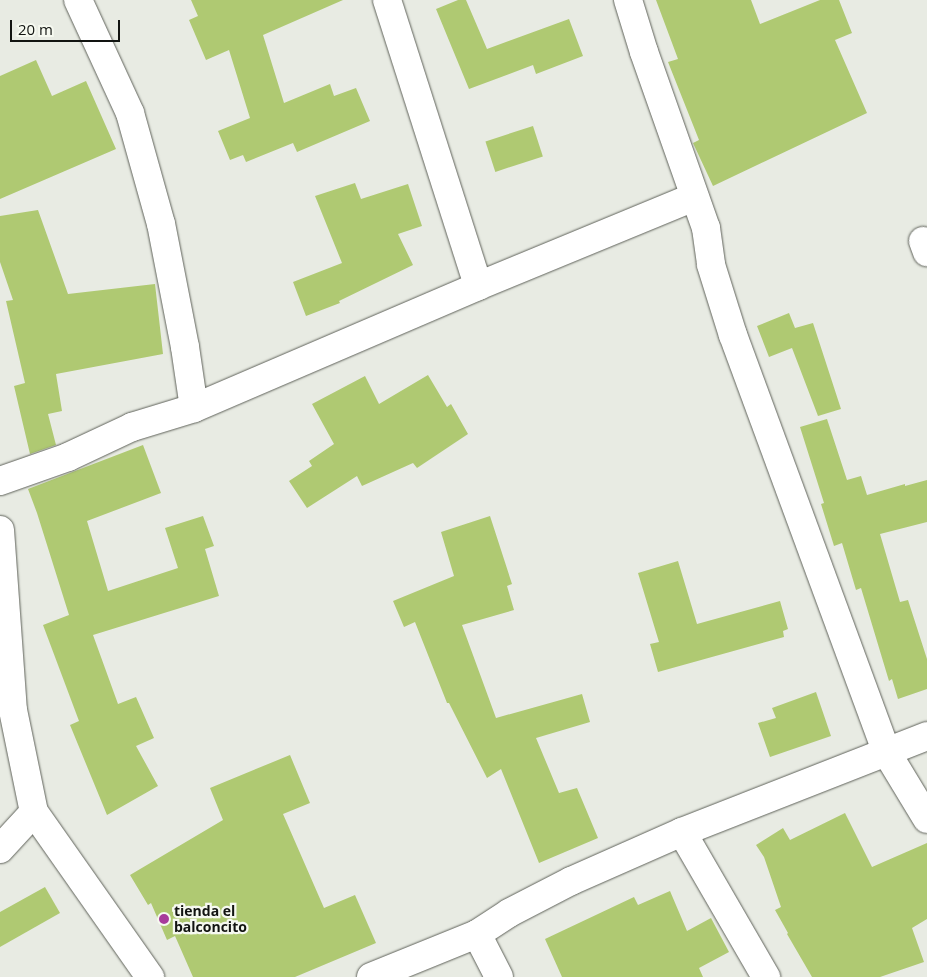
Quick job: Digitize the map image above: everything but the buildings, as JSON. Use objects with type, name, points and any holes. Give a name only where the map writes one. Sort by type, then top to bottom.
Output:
[{"type":"street","points":[[78,0],[130,113],[161,224],[185,347],[194,408]]},
{"type":"street","points":[[387,0],[478,286]]},
{"type":"street","points":[[628,0],[694,198],[706,228],[711,265],[733,335],[887,753],[927,819]]},
{"type":"street","points":[[0,481],[68,457],[132,428],[194,408],[478,286],[694,198]]},
{"type":"street","points":[[0,530],[13,710],[34,812],[150,977]]},
{"type":"street","points":[[371,977],[477,934],[509,912],[571,881],[682,832],[927,736]]},
{"type":"street","points":[[0,849],[34,812]]},
{"type":"street","points":[[682,832],[766,977]]},
{"type":"street","points":[[477,934],[499,977]]},
{"type":"place","name":"tienda el balconcito","points":[[164,919]]}]
